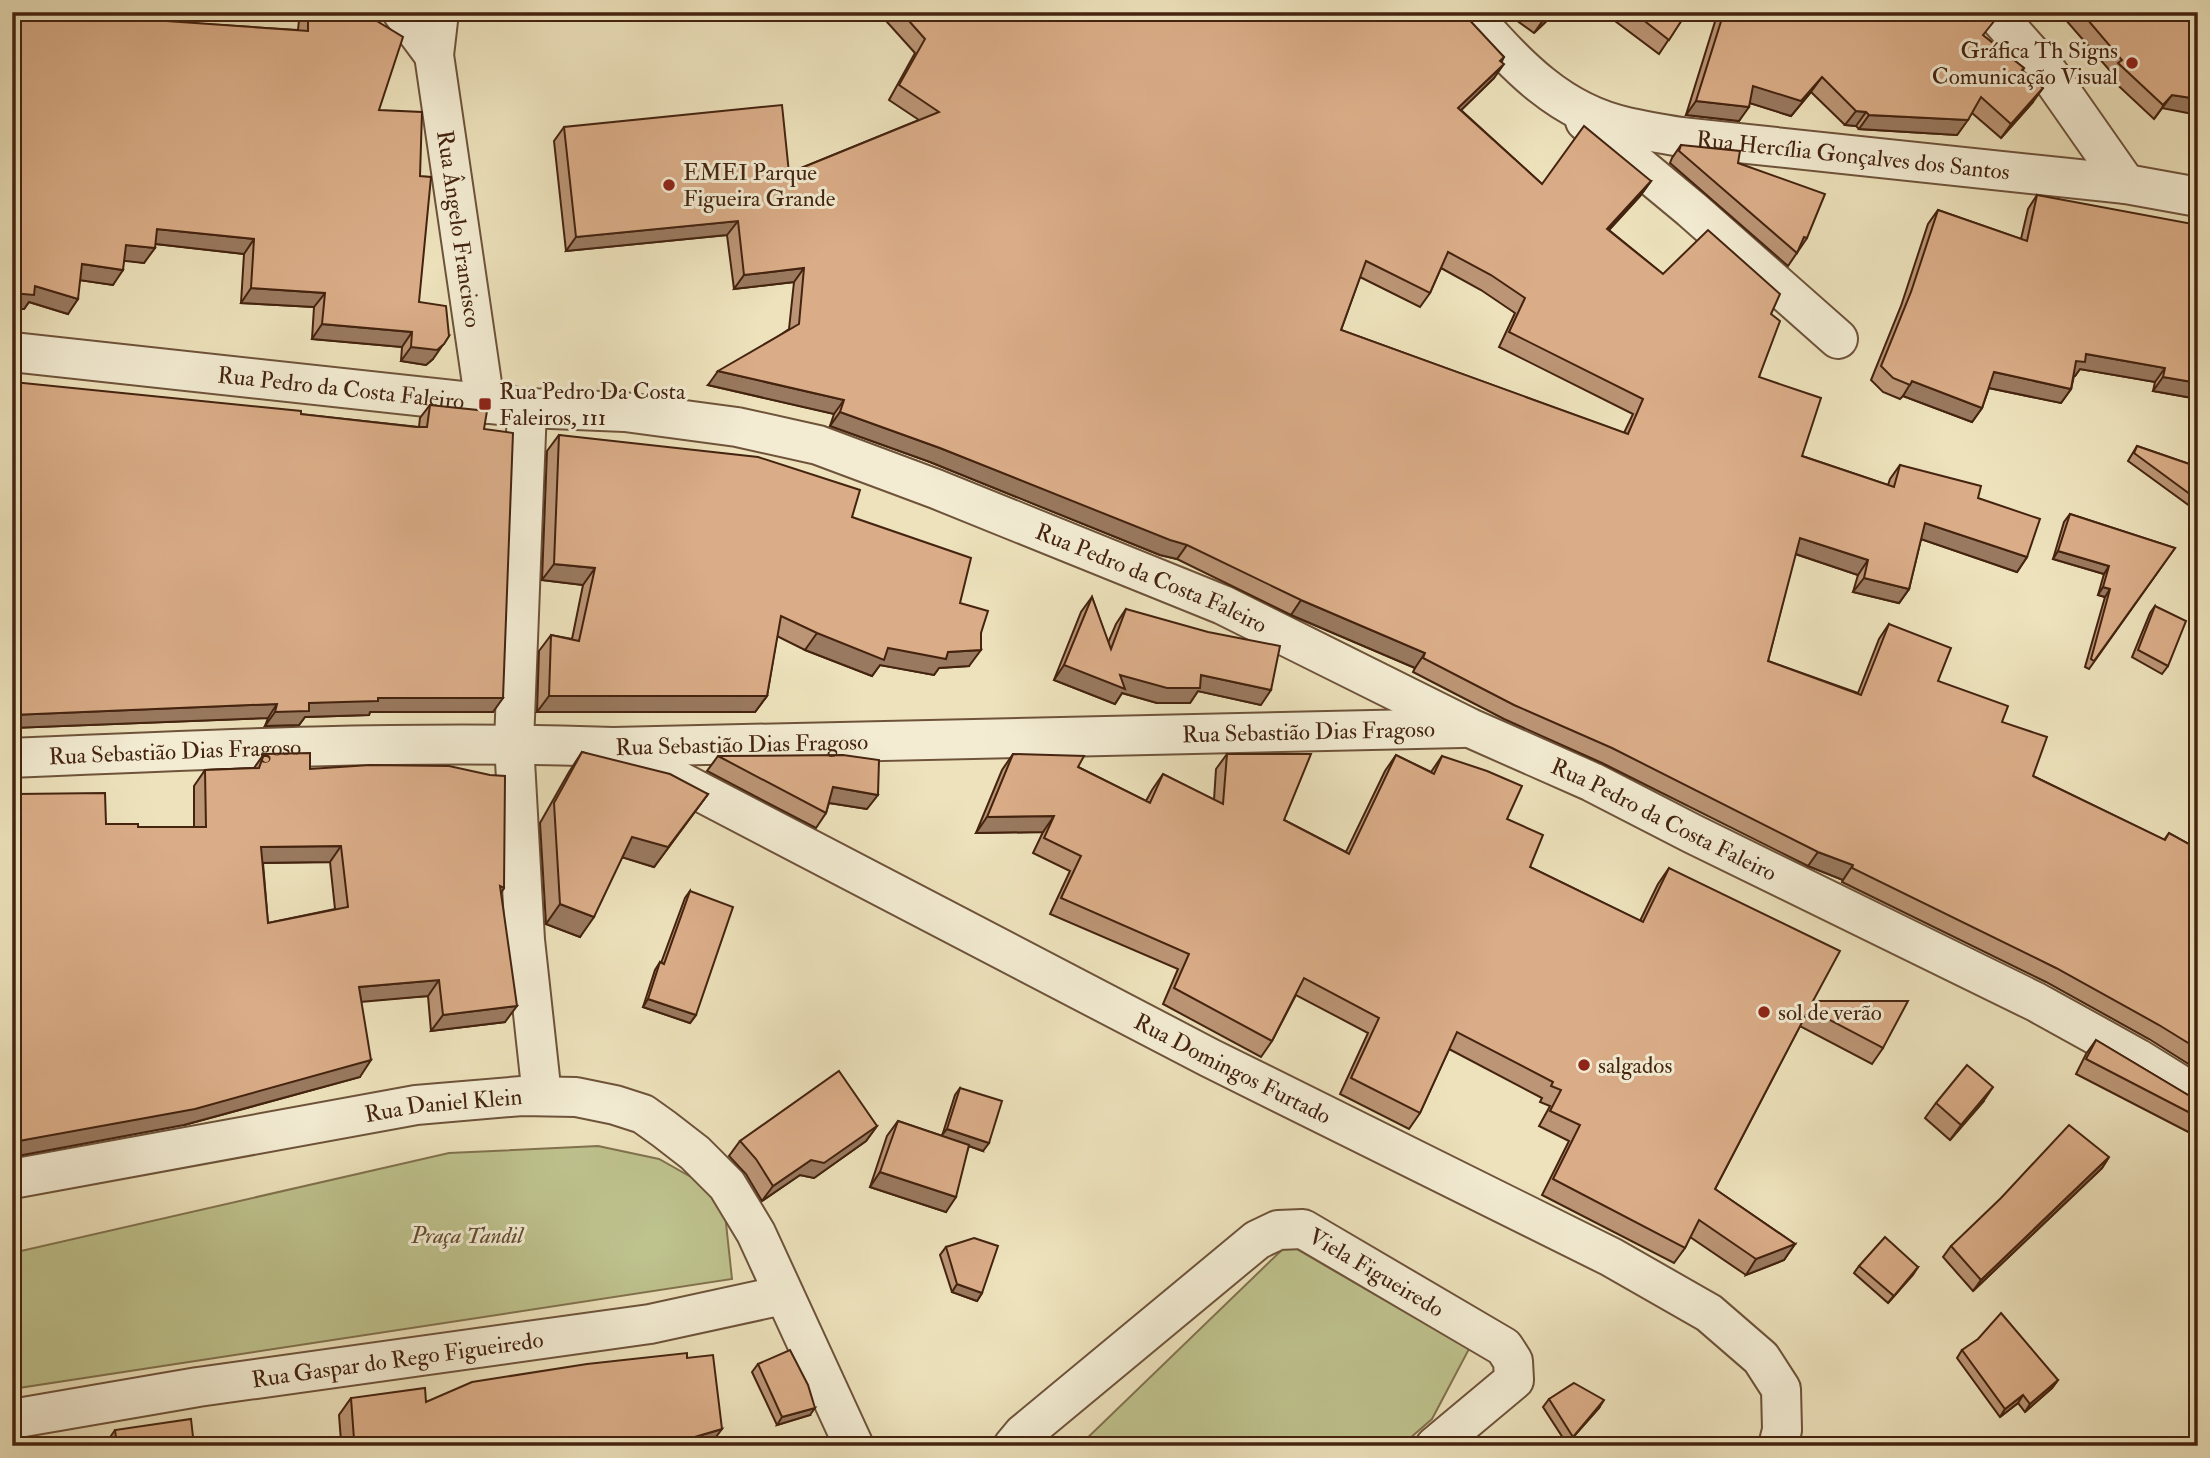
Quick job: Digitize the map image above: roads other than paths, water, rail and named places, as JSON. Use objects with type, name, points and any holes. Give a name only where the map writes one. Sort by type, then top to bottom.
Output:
[{"type":"street","points":[[402,12],[434,55]]},
{"type":"street","points":[[434,55],[439,12]]},
{"type":"street","name":"Rua Hercília Gonçalves dos Santos","points":[[1469,12],[1523,71],[1556,97],[1587,113],[1625,127],[1681,136],[2126,184],[2198,197]]},
{"type":"street","points":[[1994,12],[2049,74],[2126,184]]},
{"type":"street","name":"Rua Ângelo Francisco","points":[[434,55],[485,404]]},
{"type":"street","points":[[1556,97],[1691,209],[1838,339]]},
{"type":"street","name":"Rua Pedro da Costa Faleiro","points":[[12,352],[485,404],[625,412],[737,427],[818,444],[1223,605],[1470,728],[1592,782],[2036,1002],[2137,1058],[2198,1096]]},
{"type":"street","points":[[527,408],[514,743],[525,940],[542,1096]]},
{"type":"street","name":"Rua Sebastião Dias Fragoso","points":[[12,758],[305,746],[514,743],[613,747],[1470,728]]},
{"type":"street","name":"Rua Domingos Furtado","points":[[613,747],[1210,1058],[1661,1284],[1709,1313],[1761,1358],[1782,1389],[1782,1430],[1777,1446]]},
{"type":"street","name":"Rua Daniel Klein","points":[[12,1179],[416,1105],[542,1096],[576,1097],[615,1105],[643,1114],[695,1153],[727,1185],[756,1233],[854,1446]]},
{"type":"street","name":"Viela Figueiredo","points":[[1013,1446],[1023,1434],[1258,1240],[1278,1230],[1303,1229],[1504,1347],[1513,1361],[1514,1380],[1436,1446]]},
{"type":"street","name":"Rua Gaspar do Rego Figueiredo","points":[[12,1419],[198,1387],[650,1324],[783,1295]]},
{"type":"place","name":"Gráfica Th Signs Comunicação Visual","points":[[2132,63]]},
{"type":"place","name":"EMEI Parque Figueira Grande","points":[[669,185]]},
{"type":"place","name":"Rua Pedro Da Costa Faleiros, 111","points":[[485,404]]},
{"type":"place","name":"sol de verão","points":[[1764,1012]]},
{"type":"place","name":"salgados","points":[[1584,1065]]},
{"type":"park label","name":"Praça Tandil","points":[[467,1235]]}]
